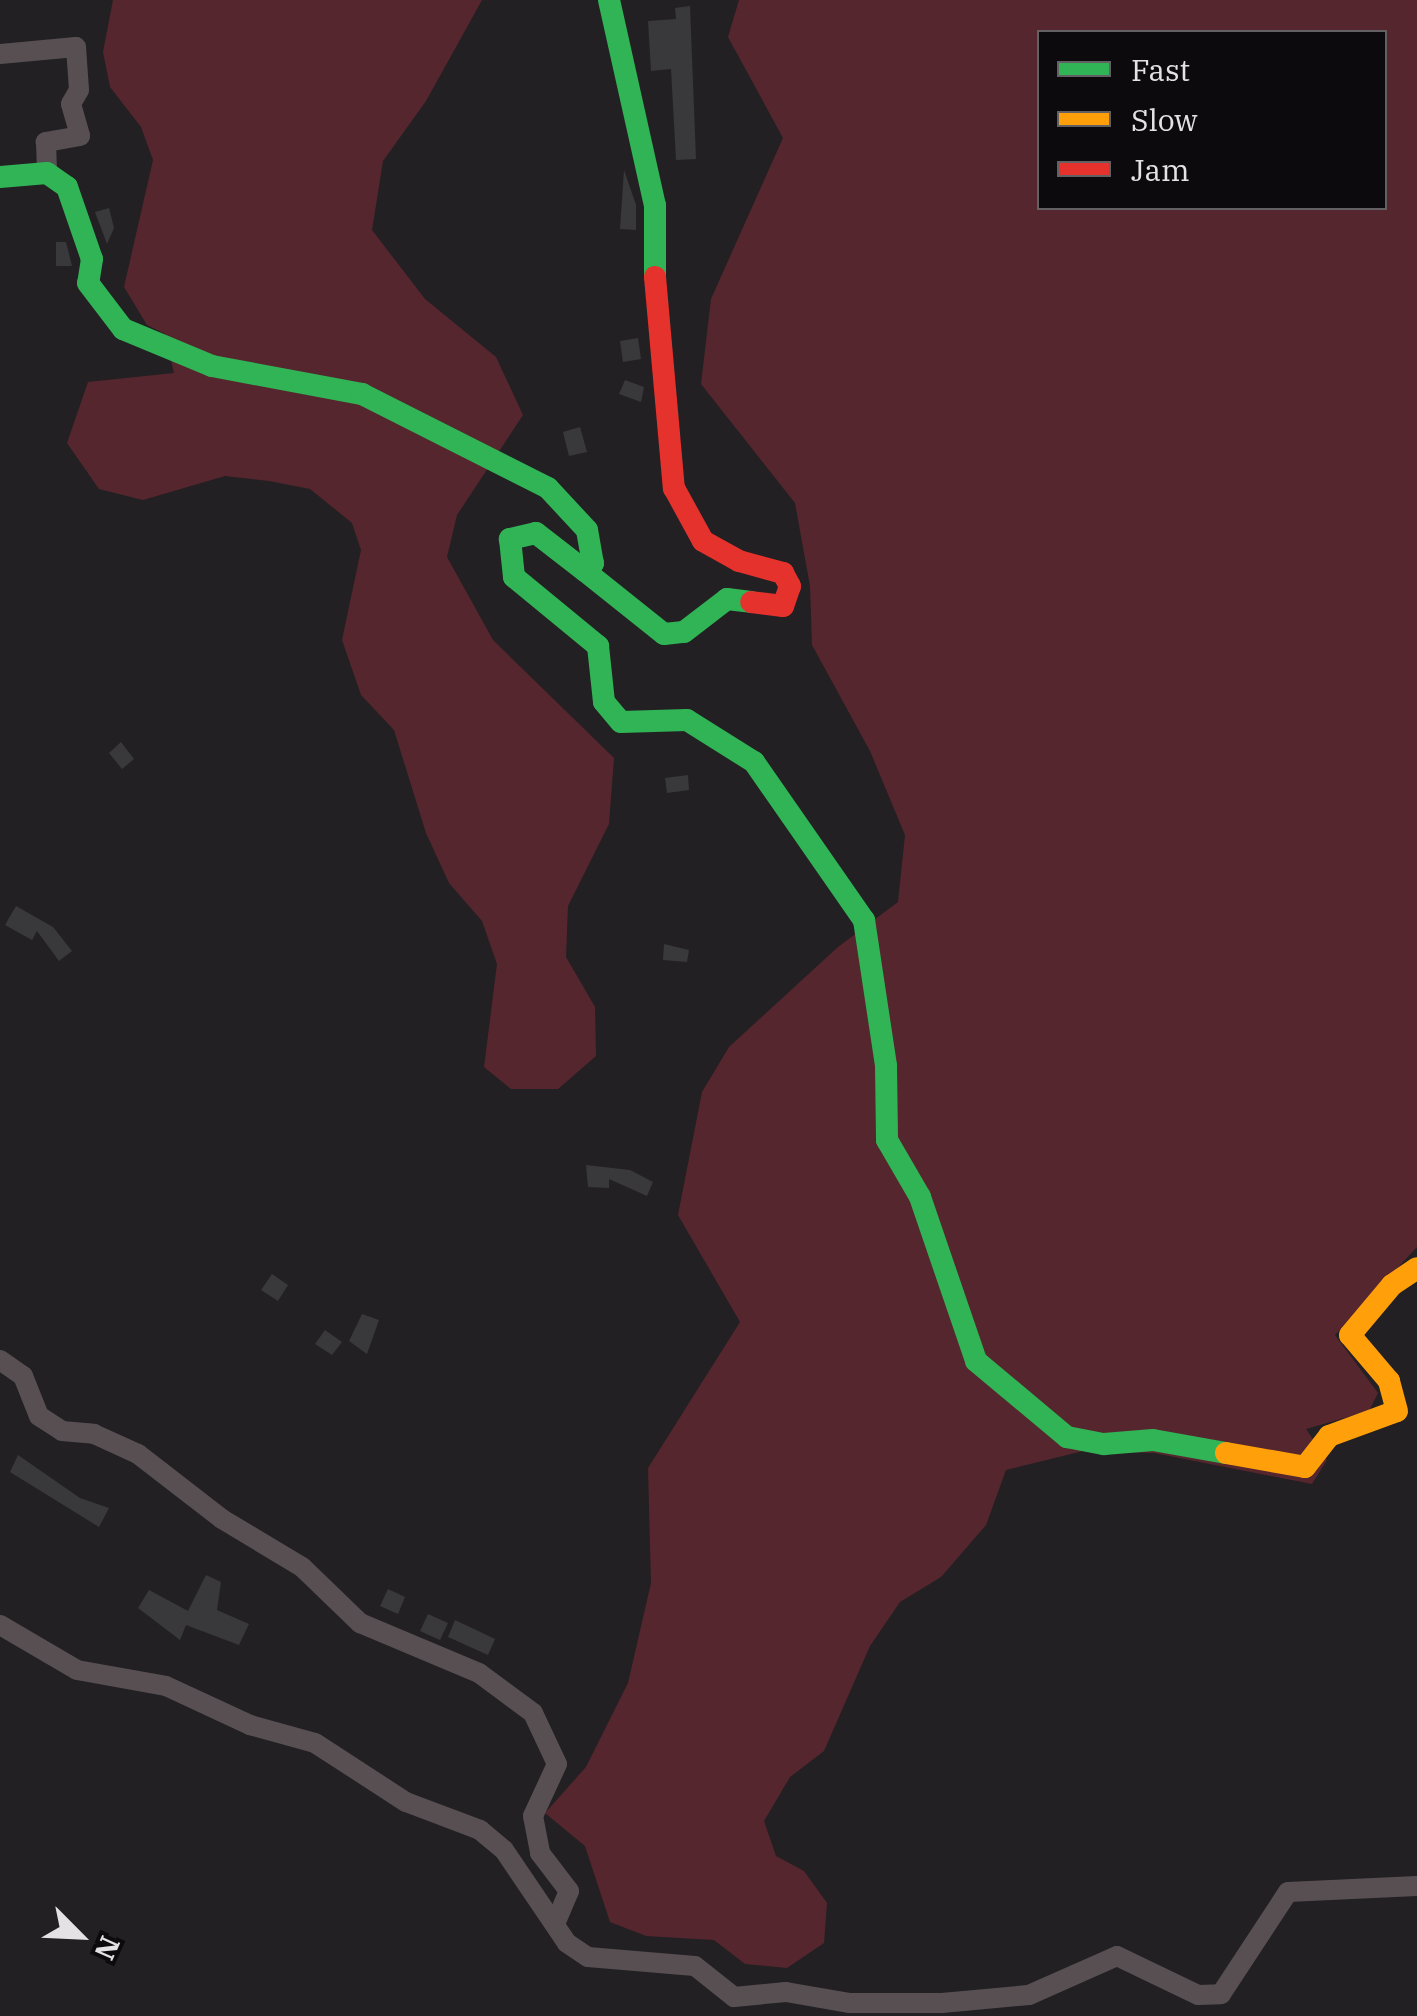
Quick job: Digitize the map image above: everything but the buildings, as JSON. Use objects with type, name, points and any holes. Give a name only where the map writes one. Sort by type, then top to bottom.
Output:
[{"type":"street","points":[[609,0],[655,206],[655,320],[674,488],[703,541],[739,561],[783,573],[790,586],[783,606],[727,598],[684,632],[664,634],[585,571],[572,568],[536,533],[510,538],[514,577],[598,646],[604,702],[620,722],[687,720],[754,762],[864,920],[886,1066],[887,1140],[920,1197],[976,1360],[1037,1417],[1067,1437],[1104,1444],[1153,1440],[1304,1466],[1329,1436],[1397,1411],[1389,1381],[1350,1336],[1392,1285],[1417,1268]]},
{"type":"street","points":[[0,54],[76,47],[79,90],[71,104],[80,136],[46,142],[47,173]]},
{"type":"street","points":[[0,177],[47,173],[67,188],[92,260],[88,283],[123,329],[212,366],[362,394],[548,488],[587,530],[593,563],[585,571]]},
{"type":"street","points":[[0,1360],[23,1376],[38,1416],[62,1430],[94,1434],[138,1454],[222,1519],[302,1567],[360,1623],[479,1674],[533,1713],[558,1764],[533,1816],[540,1853],[569,1891],[555,1924]]},
{"type":"street","points":[[0,1625],[77,1670],[166,1686],[250,1725],[315,1743],[406,1802],[480,1830],[504,1850],[555,1924],[588,1957],[695,1966],[734,1997],[786,1992],[850,2003],[942,2003],[1029,1995],[1117,1956],[1198,1995],[1221,1994],[1288,1892],[1417,1886]]},
{"type":"shaded area","points":[[113,0],[482,0],[426,101],[383,161],[372,230],[425,299],[496,357],[523,415],[457,515],[447,557],[493,640],[614,758],[609,824],[568,906],[566,957],[595,1007],[596,1056],[558,1089],[511,1089],[484,1067],[497,964],[482,921],[449,883],[426,833],[394,730],[361,695],[342,640],[361,550],[352,523],[310,489],[269,481],[225,476],[143,500],[99,489],[67,443],[88,382],[174,373],[165,334],[147,325],[124,287],[153,160],[141,127],[110,87],[103,52]]},
{"type":"shaded area","points":[[739,0],[1417,0],[1417,1247],[1335,1335],[1378,1393],[1369,1411],[1306,1429],[1327,1460],[1312,1484],[1154,1453],[1083,1451],[1006,1470],[986,1525],[941,1577],[900,1602],[870,1646],[824,1751],[790,1777],[764,1821],[776,1856],[804,1871],[827,1903],[824,1943],[787,1968],[745,1964],[714,1940],[646,1936],[610,1922],[585,1846],[545,1813],[586,1767],[628,1683],[651,1583],[648,1468],[740,1322],[678,1215],[702,1092],[729,1047],[838,947],[898,902],[905,835],[870,751],[812,645],[810,586],[795,503],[701,384],[711,299],[783,138],[728,37]]},
{"type":"traffic: fast","points":[[609,0],[655,205],[655,277]]},
{"type":"traffic: fast","points":[[0,177],[47,173],[67,187],[92,259],[88,283],[123,329],[212,366],[362,394],[548,488],[587,530],[593,563],[585,571],[664,634],[684,632],[727,599],[751,602]]},
{"type":"traffic: fast","points":[[585,571],[536,533],[510,539],[514,577],[598,646],[604,702],[621,722],[687,720],[754,762],[864,920],[886,1066],[887,1140],[920,1197],[976,1361],[1067,1437],[1104,1444],[1153,1440],[1226,1453]]},
{"type":"traffic: slow","points":[[1226,1453],[1305,1467],[1329,1436],[1397,1411],[1389,1381],[1350,1335],[1392,1285],[1417,1268]]},
{"type":"traffic: jam","points":[[655,277],[674,488],[703,541],[739,561],[783,573],[790,586],[783,606],[751,602]]}]
